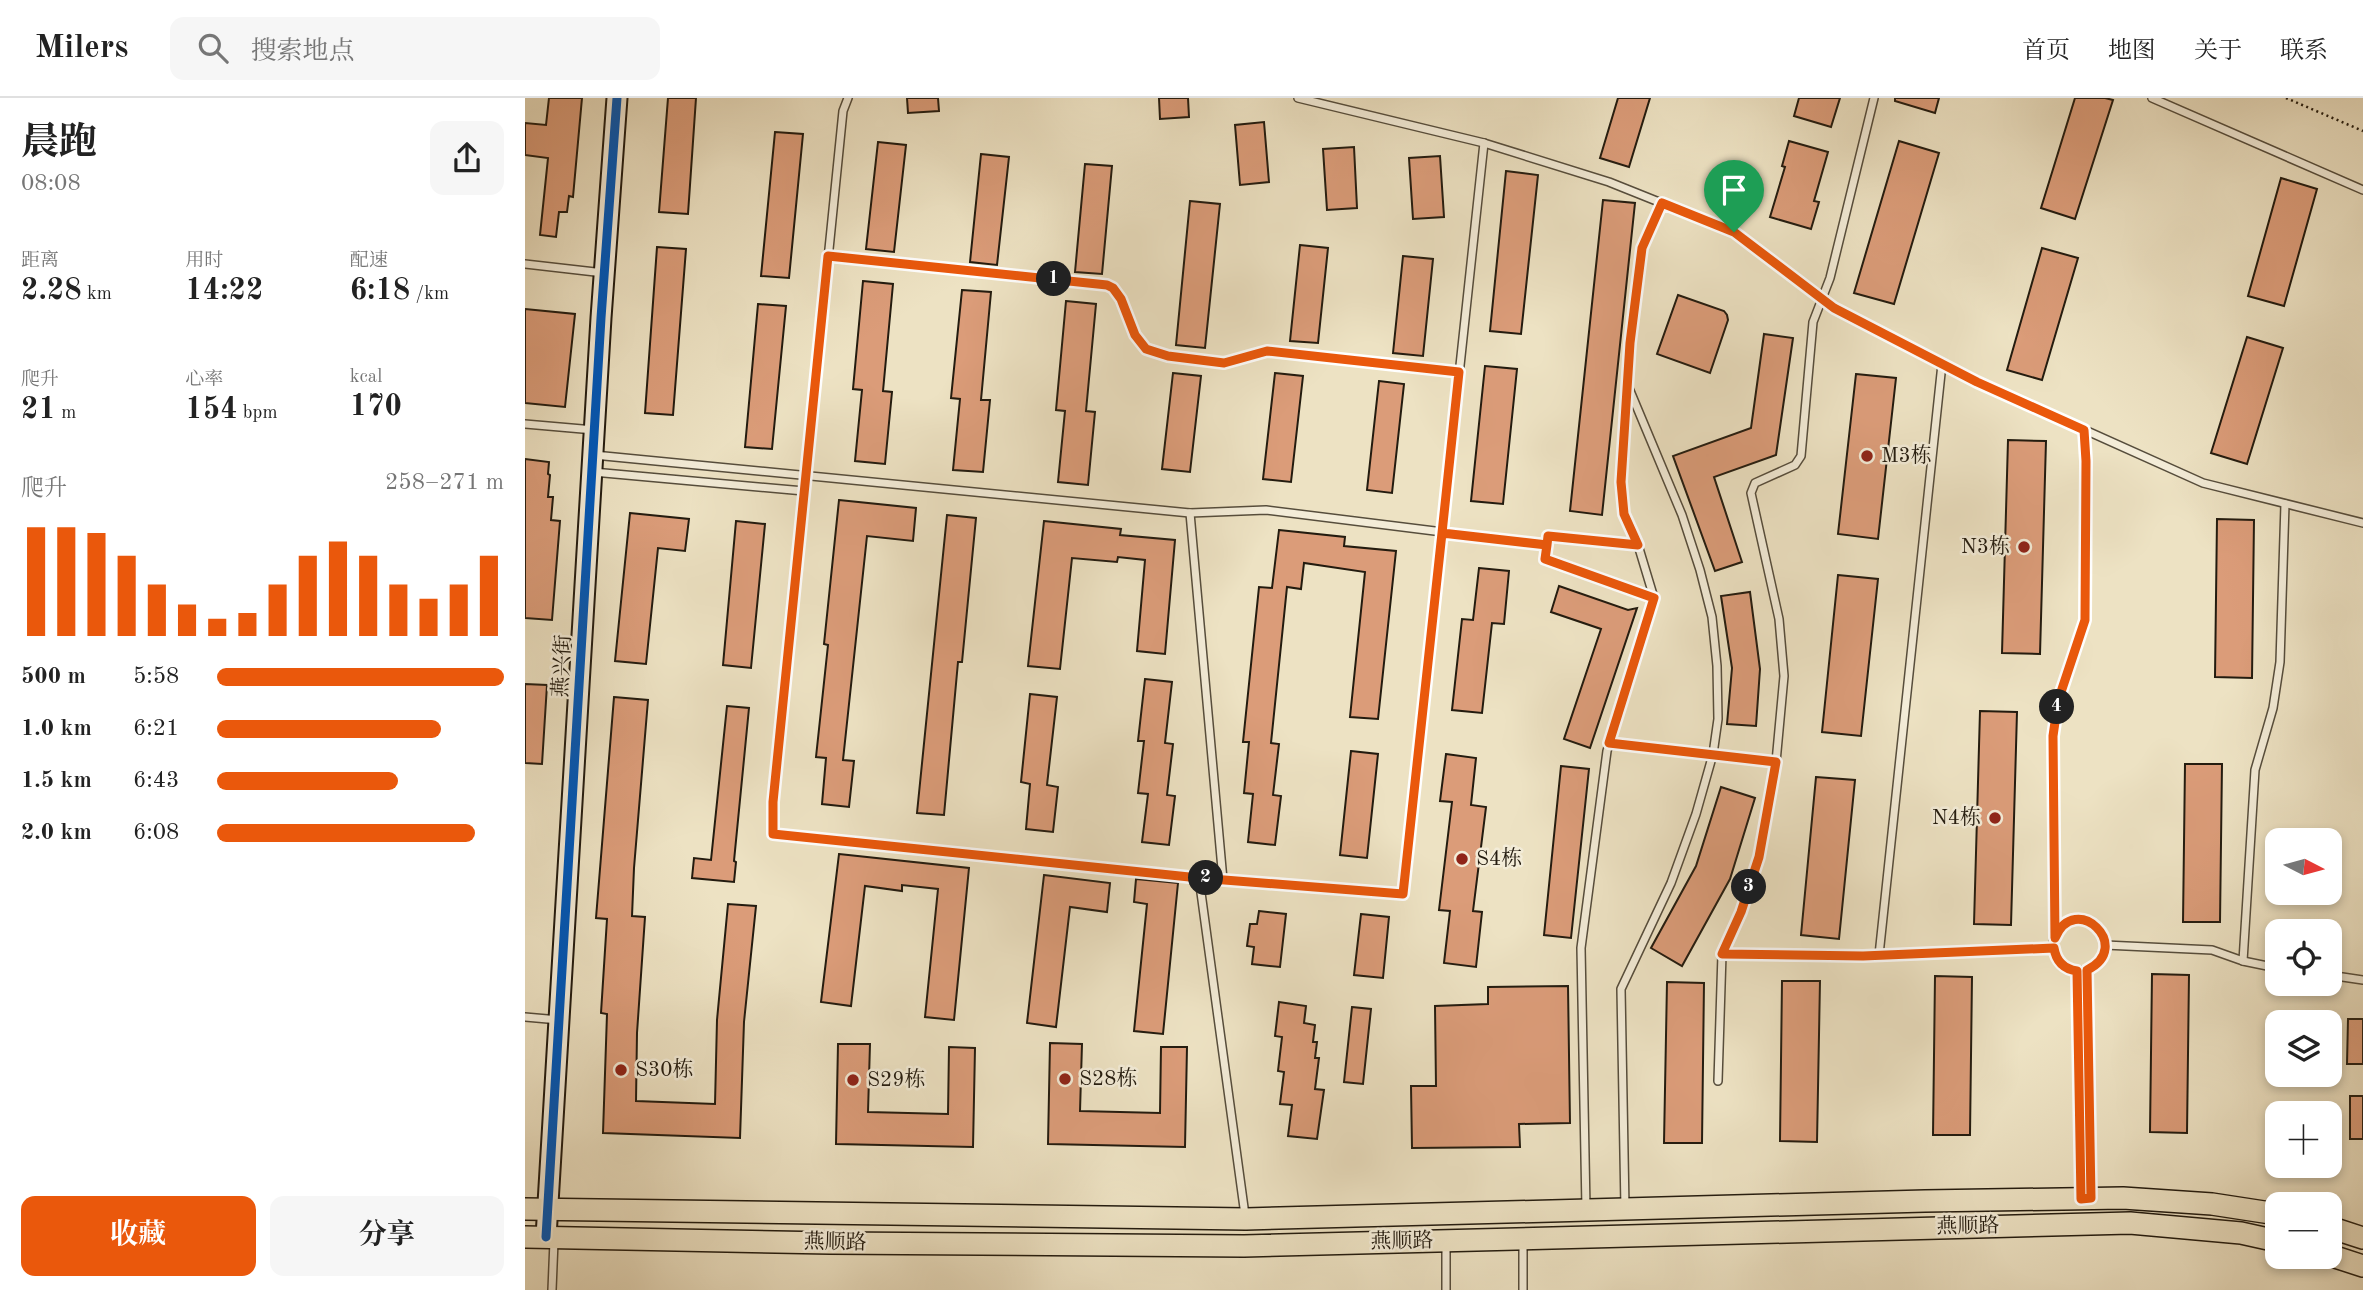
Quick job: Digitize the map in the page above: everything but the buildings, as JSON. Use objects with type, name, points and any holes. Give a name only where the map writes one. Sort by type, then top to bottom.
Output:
[{"type":"main road","name":"燕顺路","points":[[525,1209],[1246,1219],[2123,1198],[2212,1204],[2265,1212]]},
{"type":"main road","name":"燕顺路","points":[[542,1237],[829,1243],[1244,1246],[2130,1223],[2241,1233],[2265,1238]]},
{"type":"main road","points":[[2342,1231],[2363,1238]]},
{"type":"main road","points":[[2342,1259],[2363,1266]]},
{"type":"street","name":"燕兴街","points":[[542,1237],[548,1210],[604,273],[617,98]]},
{"type":"lane","points":[[848,98],[843,111],[804,491],[773,802],[773,834],[1199,878],[1403,894],[1485,143]]},
{"type":"lane","points":[[1298,98],[1485,143],[1609,182],[1662,203],[1734,232],[1834,308],[1942,364],[2084,430],[2203,483],[2363,523]]},
{"type":"lane","points":[[1718,1081],[1722,954],[1741,912],[1759,857],[1776,762],[1784,676],[1779,619],[1751,493],[1755,483],[1795,465],[1801,456],[1813,322],[1830,278],[1874,98]]},
{"type":"lane","points":[[2152,98],[2363,190]]},
{"type":"lane","points":[[1586,1210],[1581,948],[1609,743],[1654,598],[1638,545],[1624,514],[1621,482],[1630,343],[1642,248],[1662,203]]},
{"type":"lane","points":[[828,256],[1107,285],[1113,288],[1121,299],[1135,335],[1146,349],[1168,356],[1224,363],[1267,351],[1459,372]]},
{"type":"lane","points":[[525,264],[604,273]]},
{"type":"lane","points":[[1879,955],[1942,364]]},
{"type":"lane","points":[[1625,1209],[1621,989],[1671,883],[1696,814],[1713,754],[1718,719],[1717,666],[1712,617],[1682,514],[1627,385]]},
{"type":"lane","points":[[525,424],[595,430]]},
{"type":"lane","points":[[2055,938],[2059,929],[2067,923],[2085,920],[2098,928],[2105,945],[2102,957],[2096,965],[2077,971],[2063,965],[2054,948],[2053,736],[2058,701],[2085,620],[2084,430]]},
{"type":"lane","points":[[593,464],[806,475],[1190,513],[1266,510],[1547,545]]},
{"type":"lane","points":[[593,464],[804,491]]},
{"type":"lane","points":[[2243,961],[2255,770],[2273,708],[2280,662],[2285,503]]},
{"type":"lane","points":[[1190,513],[1223,880]]},
{"type":"lane","points":[[1638,545],[1548,536],[1545,559],[1654,598]]},
{"type":"lane","points":[[1609,743],[1776,762]]},
{"type":"lane","points":[[1199,878],[1246,1219]]},
{"type":"lane","points":[[2105,945],[2212,950],[2265,966]]},
{"type":"lane","points":[[1722,954],[1879,955],[2054,948]]},
{"type":"lane","points":[[2086,1198],[2087,970]]},
{"type":"lane","points":[[2077,971],[2086,1198]]},
{"type":"lane","points":[[2342,977],[2363,981]]},
{"type":"lane","points":[[525,1017],[559,1020]]},
{"type":"lane","points":[[542,1237],[552,1290]]},
{"type":"lane","points":[[1523,1239],[1523,1290]]},
{"type":"lane","points":[[1446,1290],[1447,1241]]},
{"type":"path","points":[[2286,98],[2363,131]]},
{"type":"cycle path","points":[[546,1237],[601,318],[617,98]]},
{"type":"place","name":"M3栋","points":[[1867,456]]},
{"type":"place","name":"N3栋","points":[[2024,547]]},
{"type":"place","name":"N4栋","points":[[1995,818]]},
{"type":"place","name":"S4栋","points":[[1462,859]]},
{"type":"place","name":"S30栋","points":[[621,1070]]},
{"type":"place","name":"S28栋","points":[[1065,1079]]},
{"type":"place","name":"S29栋","points":[[853,1080]]},
{"type":"route","points":[[1734,232],[1662,203],[1642,248],[1630,343],[1621,482],[1624,514],[1638,545],[1548,536],[1547,545],[1442,533],[1459,372],[1267,351],[1224,363],[1168,356],[1146,349],[1135,335],[1121,299],[1113,288],[1107,285],[828,256],[773,802],[773,834],[1199,878],[1403,894],[1442,533],[1495,539],[1547,545],[1545,559],[1654,598],[1609,743],[1776,762],[1759,857],[1741,912],[1722,954],[1863,956],[2054,948],[2063,965],[2077,971],[2081,1199],[2091,1198],[2087,970],[2096,965],[2102,957],[2105,943],[2098,928],[2086,920],[2067,923],[2059,929],[2055,938],[2053,736],[2058,701],[2085,620],[2084,430],[1977,382],[1834,308],[1734,232]]}]
